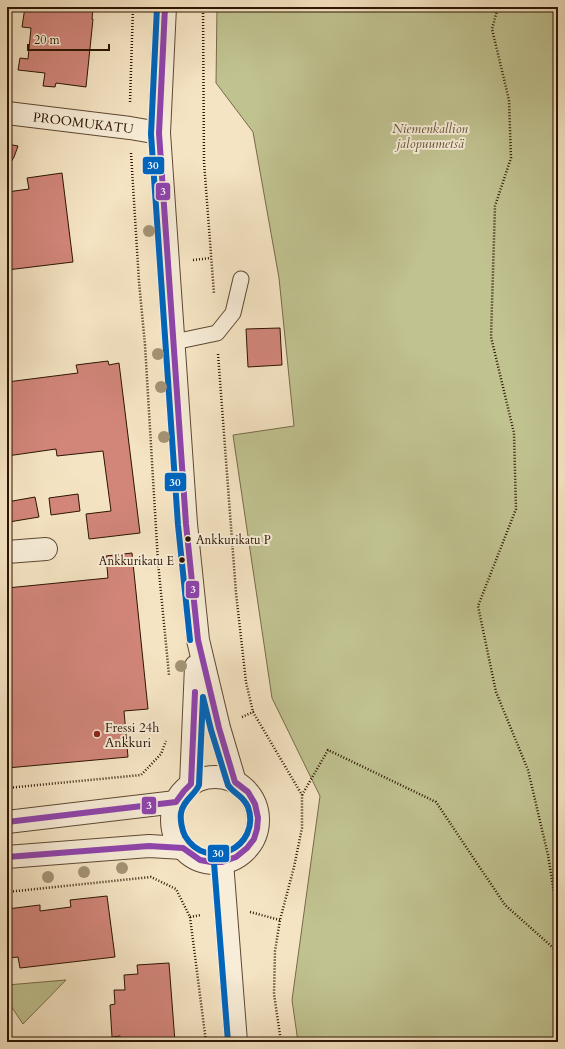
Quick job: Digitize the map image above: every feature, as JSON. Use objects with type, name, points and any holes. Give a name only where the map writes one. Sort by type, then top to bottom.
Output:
[{"type":"street","points":[[165,7],[159,133],[186,524],[198,640],[219,728],[235,782]]},
{"type":"street","name":"PROOMUKATU","points":[[7,113],[159,133]]},
{"type":"street","points":[[7,552],[46,549]]},
{"type":"street","points":[[191,784],[198,640]]},
{"type":"street","points":[[213,777],[224,778],[235,782],[248,792],[256,804],[258,818],[254,839],[247,848],[236,857],[222,862],[200,860],[183,848],[176,836],[173,823],[173,812],[176,802],[191,784],[201,779],[213,777]]},
{"type":"street","points":[[7,822],[176,802]]},
{"type":"street","points":[[7,857],[149,846],[183,848]]},
{"type":"street","points":[[222,862],[236,1042]]},
{"type":"lane","points":[[174,342],[217,333],[233,313],[241,279]]},
{"type":"path","points":[[133,7],[130,128],[158,562],[169,681]]},
{"type":"path","points":[[203,7],[204,162],[214,296]]},
{"type":"path","points":[[498,7],[492,29],[509,100],[511,158],[495,206],[491,337],[514,433],[516,509],[478,606],[496,692],[528,770],[548,855],[558,918]]},
{"type":"path","points":[[217,333],[236,592],[246,682],[253,712],[302,795]]},
{"type":"path","points":[[219,728],[253,712]]},
{"type":"path","points":[[7,788],[141,775],[160,754],[170,731],[194,730]]},
{"type":"path","points":[[281,1042],[274,994],[275,952],[280,920],[294,868],[302,828],[302,795],[328,750],[436,802],[504,905],[558,952]]},
{"type":"path","points":[[7,892],[151,877],[176,889],[190,917],[206,1042]]},
{"type":"green space","name":"Niemenkallion jalopuumetsä","points":[[217,7],[558,7],[558,1042],[298,1042],[292,1000],[320,796],[272,698],[233,435],[294,426],[279,278],[253,132],[216,83]]},
{"type":"green space","points":[[66,980],[23,1024],[7,1000],[7,985]]},
{"type":"building","points":[[25,7],[93,7],[86,87],[56,83],[55,87],[43,86],[45,73],[18,70],[20,58],[28,59],[31,28],[22,27]]},
{"type":"building","points":[[7,144],[18,146],[7,169]]},
{"type":"building","points":[[62,173],[73,262],[7,270],[7,192],[29,189],[27,178]]},
{"type":"building","points":[[280,328],[282,365],[248,367],[246,329]]},
{"type":"building","points":[[108,361],[109,365],[119,363],[140,533],[89,539],[86,514],[111,511],[103,451],[57,456],[56,449],[7,456],[7,382],[78,373],[76,365]]},
{"type":"building","points":[[78,494],[80,511],[51,515],[49,498]]},
{"type":"building","points":[[35,497],[39,517],[9,522],[7,502]]},
{"type":"building","points":[[132,553],[148,709],[124,711],[128,757],[7,768],[7,588],[108,578],[106,556]]},
{"type":"building","points":[[107,896],[115,957],[20,968],[18,957],[7,958],[7,909],[40,905],[40,911],[71,907],[70,900]]},
{"type":"building","points":[[169,963],[175,1042],[121,1042],[120,1036],[112,1037],[110,1005],[115,1004],[114,990],[125,990],[124,975],[138,974],[137,965]]},
{"type":"transit line","name":"30","points":[[157,7],[151,134],[178,525],[190,640]]},
{"type":"transit line","name":"3","points":[[7,857],[149,846],[183,848],[200,860],[222,862],[236,857],[247,848],[254,839],[257,829],[258,818],[255,804],[248,792],[235,782],[219,728],[198,640],[186,524],[159,133],[165,7]]},
{"type":"transit line","name":"3","points":[[7,822],[176,802],[191,784],[195,692]]},
{"type":"transit line","name":"30","points":[[203,697],[211,730],[228,785],[246,803],[250,821],[247,834],[240,844],[230,850],[218,854],[206,853],[195,847],[185,836],[181,822],[182,808],[199,785],[203,697]]},
{"type":"transit line","name":"30","points":[[214,863],[228,1042]]},
{"type":"place","name":"Ankkurikatu P","points":[[188,539]]},
{"type":"place","name":"Ankkurikatu E","points":[[182,560]]},
{"type":"place","name":"Fressi 24h Ankkuri","points":[[97,734]]}]
